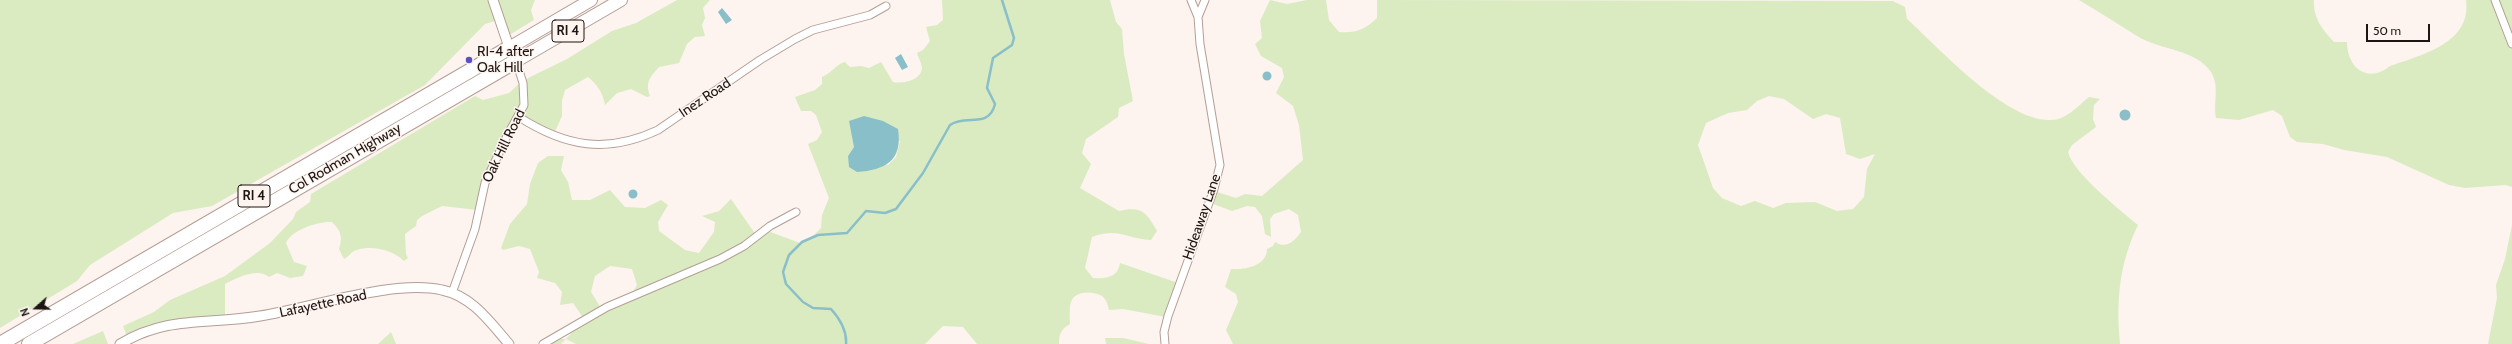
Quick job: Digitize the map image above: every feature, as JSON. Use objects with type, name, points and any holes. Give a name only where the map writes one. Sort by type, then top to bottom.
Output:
[{"type":"highway","name":"Col Rodman Highway","points":[[0,344],[591,0]]},
{"type":"highway","name":"Col Rodman Highway","points":[[29,344],[621,0]]},
{"type":"street","name":"Oak Hill Road","points":[[452,292],[475,230],[486,183],[507,136],[519,117],[524,105],[525,95],[516,61],[509,48],[493,0]]},
{"type":"street","name":"Hideaway Lane","points":[[1165,344],[1164,332],[1168,316],[1214,189],[1220,165],[1200,44],[1198,17],[1191,0]]},
{"type":"street","name":"Hideaway Lane","points":[[1198,17],[1205,0]]},
{"type":"street","points":[[2495,0],[2512,44]]},
{"type":"street","name":"Inez Road","points":[[519,117],[548,134],[577,143],[611,145],[644,137],[658,130],[760,60],[795,39],[813,30],[870,15],[886,6]]},
{"type":"street","points":[[543,344],[608,306],[720,260],[744,246],[770,226],[796,212]]},
{"type":"street","name":"Lafayette Road","points":[[120,344],[141,333],[171,324],[259,317],[402,288],[433,288],[452,292],[470,302],[509,344]]},
{"type":"green space","points":[[0,0],[535,0],[531,10],[534,20],[506,37],[499,20],[485,24],[425,85],[212,206],[173,213],[90,265],[77,281],[0,328]]},
{"type":"green space","points":[[677,0],[710,0],[703,8],[705,18],[702,25],[705,36],[695,37],[687,44],[679,63],[659,67],[648,83],[650,96],[647,97],[631,89],[617,93],[605,105],[599,89],[588,77],[565,90],[562,101],[562,116],[553,136],[520,119],[506,136],[477,210],[442,206],[422,216],[417,220],[416,226],[405,234],[406,254],[408,258],[404,261],[388,251],[376,248],[355,251],[344,259],[339,249],[341,241],[340,234],[335,225],[332,222],[320,223],[299,230],[289,238],[286,243],[294,262],[307,266],[303,276],[290,278],[277,273],[269,277],[259,273],[247,274],[225,284],[225,317],[172,324],[128,339],[123,326],[154,312],[170,300],[225,276],[270,243],[293,219],[296,212],[310,202],[311,194],[475,96],[483,100],[509,93],[522,81],[567,59],[612,31],[636,23]]},
{"type":"green space","points":[[942,0],[1110,0],[1116,22],[1122,29],[1124,54],[1133,101],[1119,108],[1118,117],[1086,139],[1082,153],[1091,164],[1080,188],[1119,211],[1133,209],[1142,212],[1150,219],[1157,231],[1151,240],[1116,233],[1101,234],[1092,237],[1085,268],[1093,278],[1103,278],[1114,274],[1119,268],[1120,263],[1181,284],[1171,318],[1123,309],[1109,310],[1107,302],[1102,296],[1094,293],[1085,293],[1076,295],[1073,298],[1070,310],[1070,324],[1061,332],[1059,344],[977,344],[963,327],[943,326],[925,344],[576,344],[566,339],[584,319],[573,303],[560,305],[562,292],[555,283],[537,278],[539,272],[530,249],[519,246],[503,250],[501,248],[510,224],[527,204],[530,184],[538,163],[548,156],[564,156],[561,170],[568,182],[572,200],[590,200],[610,190],[625,207],[645,208],[661,200],[668,205],[658,222],[659,231],[685,250],[699,253],[714,232],[715,222],[702,216],[719,211],[731,199],[756,235],[765,230],[800,243],[811,238],[821,228],[822,215],[829,198],[808,144],[817,140],[822,132],[816,115],[811,111],[801,111],[795,97],[815,90],[822,84],[822,77],[845,62],[850,67],[861,66],[869,68],[881,62],[893,82],[906,82],[915,79],[921,72],[922,68],[917,53],[923,50],[930,41],[926,27],[937,25],[943,20]],"holes":[[[900,141],[896,157],[888,165],[848,156],[854,147]],[[610,266],[632,269],[637,285],[630,297],[601,308],[591,292],[595,276]]]},
{"type":"green space","points":[[1270,0],[1287,4],[1307,0],[1326,0],[1329,20],[1339,32],[1360,30],[1377,18],[1377,0],[1893,1],[1905,7],[1907,19],[1974,81],[1994,97],[2014,109],[2033,117],[2051,120],[2062,118],[2072,112],[2089,97],[2100,99],[2094,105],[2093,119],[2096,127],[2072,145],[2068,152],[2072,161],[2098,191],[2138,225],[2127,254],[2120,283],[2118,313],[2120,344],[1233,344],[1226,330],[1238,302],[1236,294],[1225,287],[1231,269],[1243,269],[1254,266],[1263,259],[1266,255],[1267,249],[1273,246],[1275,242],[1286,245],[1296,239],[1301,232],[1298,215],[1289,209],[1274,214],[1270,219],[1271,237],[1265,234],[1262,216],[1255,207],[1247,206],[1232,211],[1213,204],[1217,192],[1236,198],[1245,194],[1262,196],[1303,160],[1299,125],[1293,106],[1276,93],[1284,77],[1282,68],[1261,56],[1255,44],[1262,38],[1260,21]],"holes":[[[1769,96],[1784,99],[1813,119],[1826,114],[1840,118],[1846,154],[1860,159],[1875,154],[1867,169],[1864,197],[1853,209],[1837,211],[1815,202],[1786,203],[1773,208],[1755,201],[1741,206],[1722,198],[1713,188],[1698,145],[1706,123],[1728,113],[1747,110],[1757,101]]]},
{"type":"green space","points":[[2079,0],[2314,0],[2315,12],[2319,23],[2334,42],[2347,42],[2348,51],[2355,66],[2367,73],[2374,74],[2390,66],[2430,52],[2453,37],[2461,27],[2466,15],[2466,0],[2512,0],[2512,187],[2506,185],[2465,188],[2449,185],[2387,157],[2344,150],[2323,144],[2297,142],[2290,137],[2282,116],[2273,110],[2239,120],[2216,118],[2216,89],[2214,77],[2204,64],[2187,54],[2146,41]]},
{"type":"green space","points":[[2512,225],[2512,344],[2488,344],[2497,298],[2496,285],[2505,259]]},
{"type":"green space","points":[[103,331],[108,344],[73,344]]},
{"type":"green space","points":[[391,332],[396,344],[378,344]]},
{"type":"green space","points":[[1105,338],[1123,338],[1149,344],[1106,344]]},
{"type":"green space","points":[[552,339],[566,339],[561,344],[543,344]]},
{"type":"water","points":[[722,8],[732,20],[726,24],[718,12]]},
{"type":"water","points":[[901,54],[908,67],[902,70],[895,58]]},
{"type":"water","points":[[1267,71],[1272,76],[1267,81],[1262,76]]},
{"type":"water","points":[[2123,110],[2127,110],[2129,111],[2129,119],[2123,120],[2120,117],[2120,113]]},
{"type":"water","points":[[864,116],[883,121],[898,129],[898,149],[895,156],[884,166],[857,172],[849,167],[848,156],[854,147],[849,121]]},
{"type":"water","points":[[633,189],[638,194],[633,199],[628,194]]},
{"type":"waterway","points":[[846,344],[842,325],[831,309],[813,308],[803,302],[786,284],[783,272],[789,255],[802,242],[818,235],[847,233],[866,211],[885,213],[896,209],[923,173],[950,125],[956,122],[982,119],[992,112],[995,104],[987,88],[993,58],[1012,45],[1014,38],[1002,0]]},
{"type":"place","name":"RI-4 after Oak Hill","points":[[469,60]]}]
